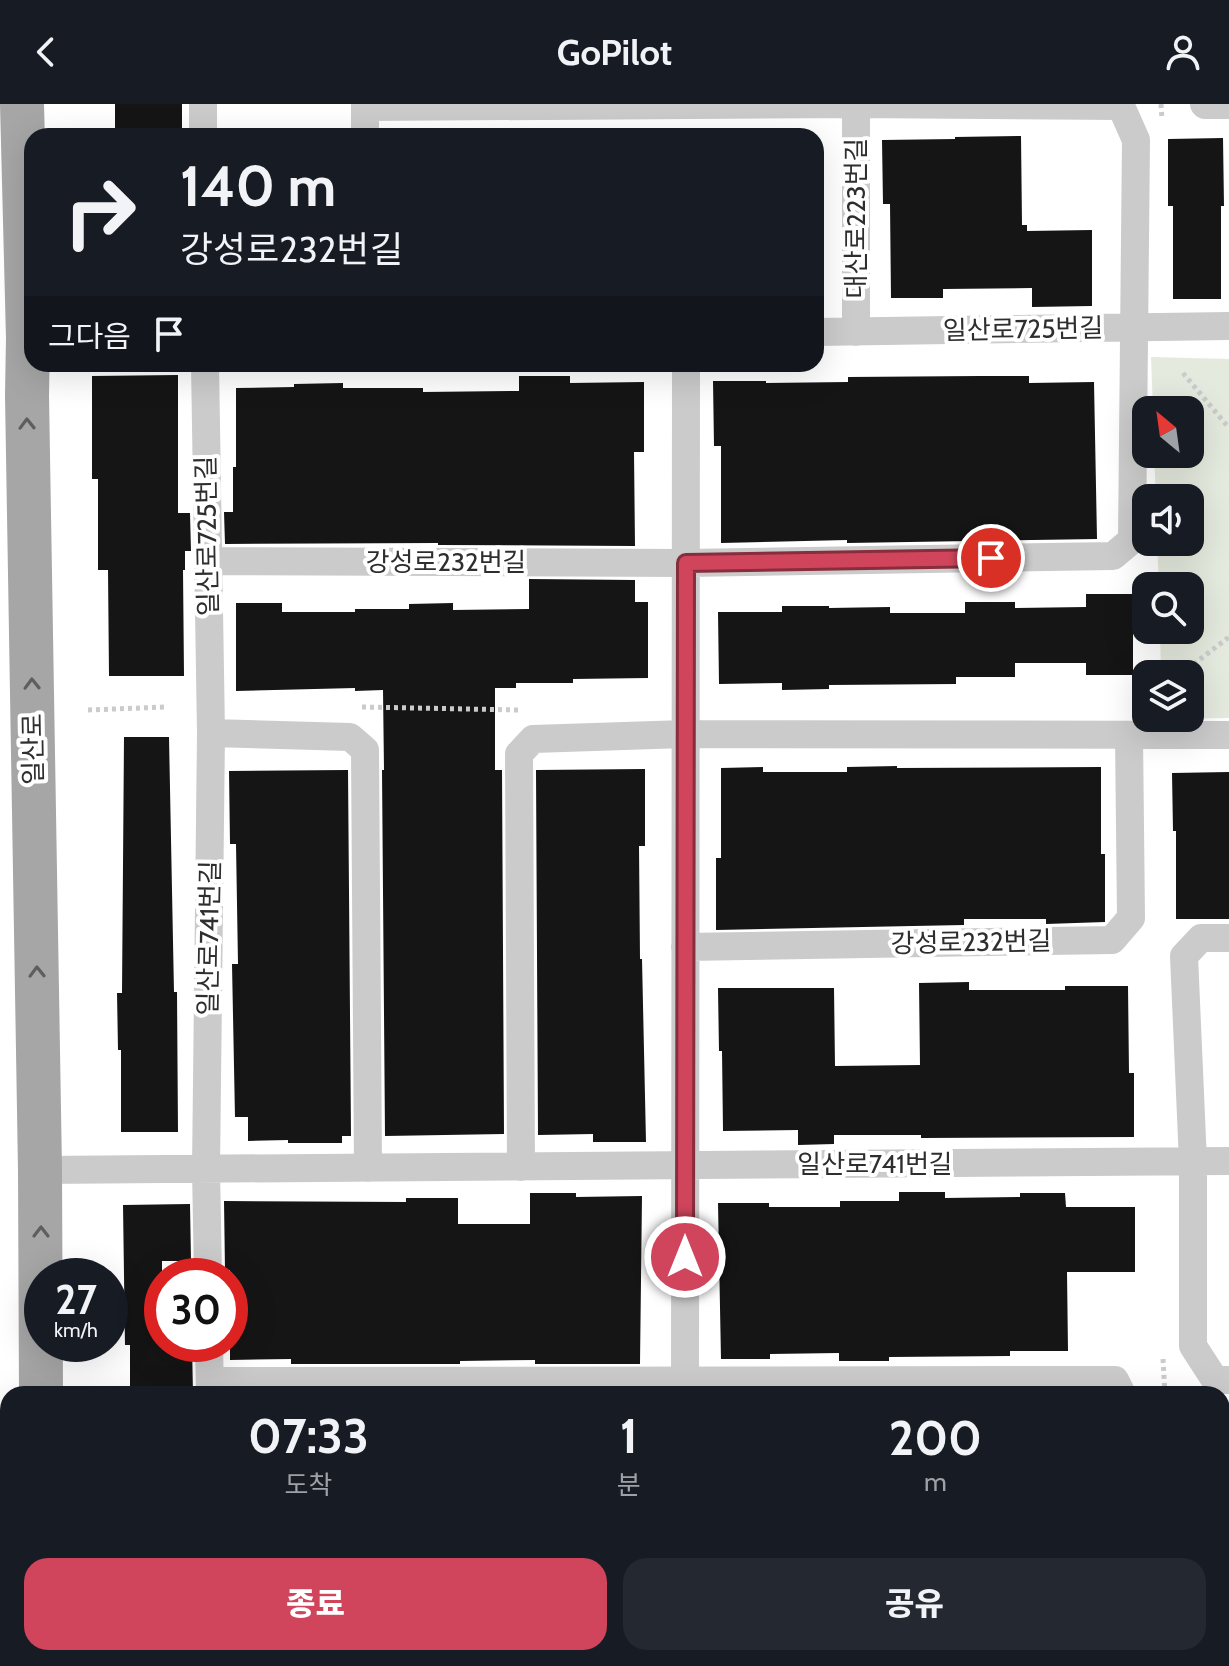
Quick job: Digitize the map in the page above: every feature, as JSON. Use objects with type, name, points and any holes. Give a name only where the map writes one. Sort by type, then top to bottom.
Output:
[{"type":"main road","name":"일산로","points":[[22,104],[24,162]]},
{"type":"main road","name":"일산로","points":[[29,372],[27,427],[41,1386]]},
{"type":"street","points":[[203,104],[203,128]]},
{"type":"street","points":[[365,128],[365,106],[856,104]]},
{"type":"street","name":"강성로232번길","points":[[207,561],[686,563],[1113,556],[1132,540],[1136,140],[1121,106],[856,104]]},
{"type":"street","name":"대산로223번길","points":[[856,104],[856,332]]},
{"type":"street","name":"일산로725번길","points":[[824,332],[1229,326]]},
{"type":"street","name":"일산로725번길","points":[[205,372],[210,720]]},
{"type":"street","points":[[685,1386],[686,372]]},
{"type":"street","points":[[210,720],[350,737],[365,750],[368,1168]]},
{"type":"street","name":"일산로741번길","points":[[208,1258],[210,720]]},
{"type":"street","points":[[521,1167],[519,754],[533,739],[685,734],[1229,735]]},
{"type":"street","name":"강성로232번길","points":[[685,947],[1112,940],[1131,918],[1129,735]]},
{"type":"street","points":[[1215,938],[1184,956],[1193,1162],[1193,1346],[1222,1380]]},
{"type":"street","name":"일산로741번길","points":[[40,1170],[1229,1161]]},
{"type":"street","points":[[209,1362],[210,1386]]},
{"type":"path","points":[[1183,373],[1229,428]]},
{"type":"path","points":[[1199,660],[1229,637]]},
{"type":"path","points":[[88,710],[165,707]]},
{"type":"path","points":[[357,707],[532,710]]},
{"type":"shaded area","points":[[1151,357],[1229,359],[1229,718],[1204,718],[1204,660],[1161,660],[1160,644],[1204,644],[1204,572],[1158,572],[1158,556],[1204,556],[1204,484],[1155,484],[1155,468],[1204,468],[1204,396],[1152,396]]},
{"type":"building","points":[[115,104],[182,104],[182,128],[115,128]]},
{"type":"building","points":[[1021,136],[1022,225],[1027,225],[1027,231],[1092,230],[1092,306],[1032,307],[1032,288],[943,289],[943,298],[891,298],[890,204],[883,204],[882,140]]},
{"type":"building","points":[[1223,138],[1221,299],[1173,299],[1173,206],[1168,206],[1168,139]]},
{"type":"building","points":[[178,375],[178,513],[190,513],[191,551],[185,551],[183,570],[184,676],[109,676],[108,570],[98,570],[98,479],[92,479],[92,376]]},
{"type":"building","points":[[519,376],[570,376],[570,383],[644,382],[644,452],[634,452],[635,546],[225,544],[224,512],[233,512],[236,388],[343,383],[343,388],[423,388],[423,392],[519,391]]},
{"type":"building","points":[[1029,376],[1029,383],[1094,382],[1097,539],[721,543],[721,446],[714,446],[713,381],[848,382],[848,377]]},
{"type":"building","points":[[529,579],[635,580],[635,602],[648,602],[648,678],[573,679],[573,683],[516,683],[516,688],[495,688],[495,770],[502,770],[504,1134],[385,1136],[383,690],[236,691],[236,603],[282,603],[282,612],[355,612],[355,609],[409,609],[409,604],[453,603],[453,610],[529,609]]},
{"type":"building","points":[[1086,594],[1132,594],[1132,675],[1086,675],[1086,663],[1015,663],[1015,677],[956,677],[956,684],[829,685],[829,689],[782,690],[782,683],[719,684],[718,612],[782,612],[782,606],[829,606],[890,607],[890,613],[965,613],[965,602],[1015,602],[1015,608],[1086,607]]},
{"type":"building","points":[[124,737],[169,737],[178,1132],[121,1132],[117,993],[122,993]]},
{"type":"building","points":[[763,767],[763,772],[847,772],[847,767],[1101,767],[1105,922],[1046,924],[1046,919],[964,919],[964,925],[716,930],[716,858],[721,858],[721,768]]},
{"type":"building","points":[[645,769],[645,846],[639,846],[646,1142],[593,1142],[593,1134],[538,1135],[536,770]]},
{"type":"building","points":[[348,770],[351,1136],[342,1136],[342,1143],[248,1141],[248,1117],[235,1117],[232,964],[238,964],[236,844],[230,844],[229,771]]},
{"type":"building","points":[[1229,772],[1229,919],[1176,919],[1176,831],[1173,831],[1172,773]]},
{"type":"building","points":[[969,982],[969,990],[1065,990],[1065,986],[1128,986],[1129,1073],[1134,1073],[1134,1137],[921,1138],[921,1135],[834,1135],[834,1144],[798,1145],[798,1130],[723,1131],[718,988],[834,988],[835,1066],[920,1065],[919,983]]},
{"type":"building","points":[[899,1192],[945,1192],[945,1198],[1065,1193],[1066,1207],[1135,1207],[1135,1272],[1067,1272],[1068,1351],[1010,1351],[1010,1356],[889,1357],[889,1361],[839,1361],[839,1353],[770,1354],[770,1359],[721,1359],[718,1203],[840,1207],[840,1201],[899,1201]]},
{"type":"building","points":[[530,1193],[576,1193],[576,1197],[642,1196],[640,1364],[535,1364],[535,1360],[460,1361],[460,1364],[291,1364],[291,1359],[248,1360],[248,1258],[225,1258],[224,1201],[406,1202],[406,1198],[458,1198],[458,1224],[530,1224]]},
{"type":"building","points":[[190,1204],[191,1258],[144,1258],[144,1362],[192,1362],[193,1386],[130,1386],[128,1258],[124,1258],[123,1205]]},
{"type":"route","points":[[685,1257],[686,563],[991,558]]}]
